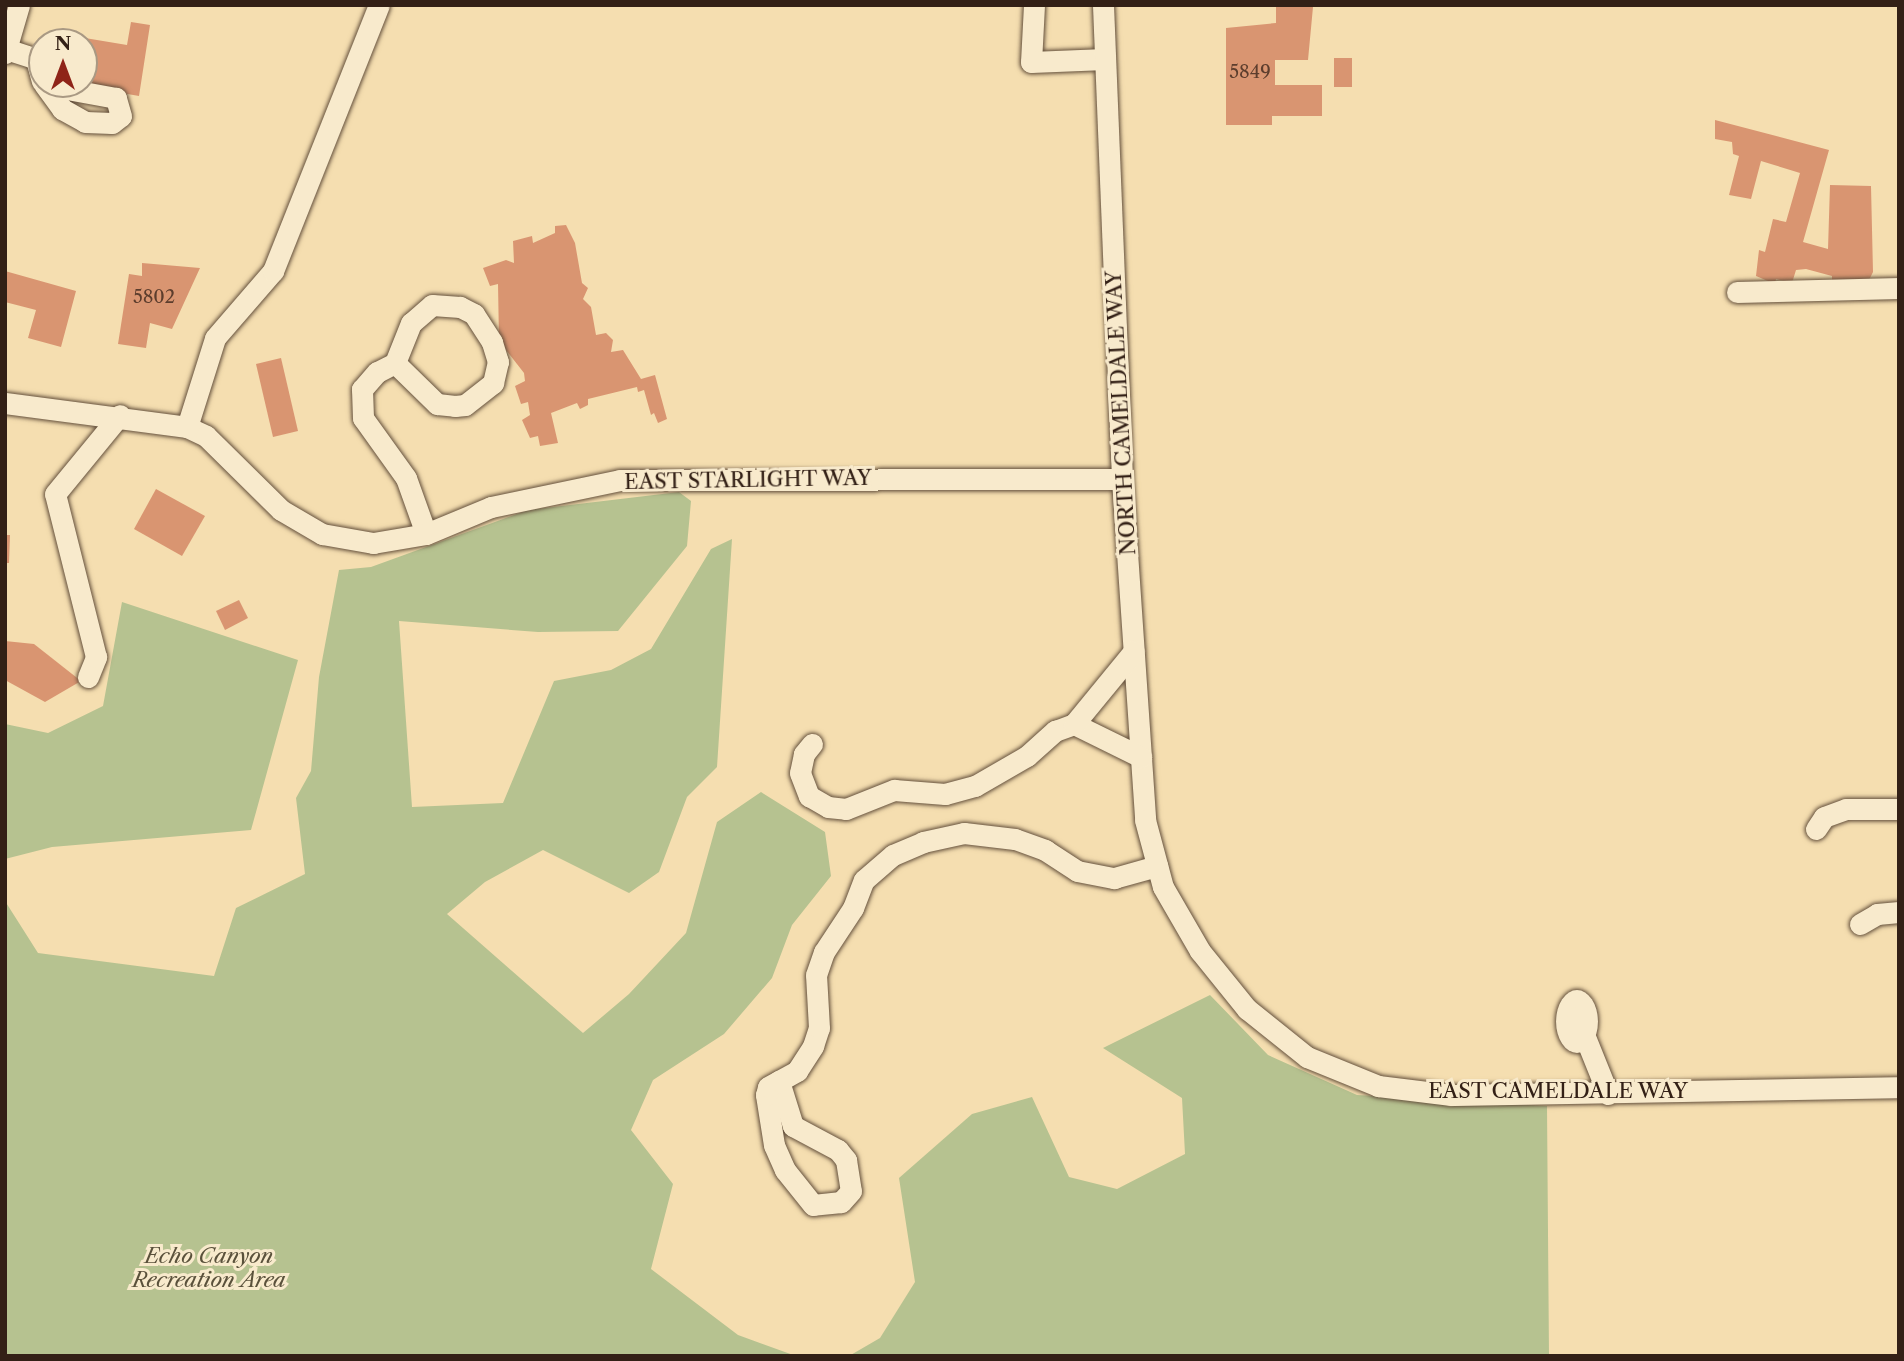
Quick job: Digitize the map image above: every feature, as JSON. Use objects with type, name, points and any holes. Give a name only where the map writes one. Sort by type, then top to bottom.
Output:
[{"type":"street","points":[[19,5],[6,51],[28,57]]},
{"type":"street","points":[[187,427],[215,338],[273,271],[379,5]]},
{"type":"street","points":[[1034,5],[1031,62],[1105,60]]},
{"type":"street","name":"NORTH CAMELDALE WAY","points":[[1102,5],[1122,479],[1145,821]]},
{"type":"street","points":[[1737,292],[1899,288]]},
{"type":"street","points":[[395,363],[437,404],[456,407],[466,405],[493,383],[498,362],[492,342],[474,314],[445,304],[417,314],[395,363],[369,379],[362,389],[360,405],[368,428],[407,478],[426,534]]},
{"type":"street","name":"EAST STARLIGHT WAY","points":[[5,403],[120,415],[187,427],[206,436],[263,496],[322,534],[373,543],[426,534],[491,507],[620,480],[1122,479]]},
{"type":"street","points":[[88,677],[96,657],[55,494],[120,415]]},
{"type":"street","points":[[813,744],[804,754],[800,773],[809,796],[828,807],[846,809],[894,790],[945,794],[975,786],[1027,756],[1055,732],[1074,724],[1133,651]]},
{"type":"street","points":[[1074,724],[1141,757]]},
{"type":"street","points":[[1816,829],[1824,817],[1846,808],[1899,809]]},
{"type":"street","name":"EAST CAMELDALE WAY","points":[[1145,821],[1163,887],[1200,951],[1247,1009],[1307,1057],[1378,1086],[1451,1096],[1899,1087]]},
{"type":"street","points":[[779,1081],[793,1126],[838,1150],[846,1160],[851,1191],[841,1202],[813,1205],[785,1170],[774,1146],[765,1105],[768,1087],[797,1071],[813,1046],[819,1028],[816,975],[824,952],[853,908],[864,880],[892,855],[923,842],[964,833],[1015,838],[1045,850],[1077,871],[1114,878],[1157,866]]},
{"type":"street","points":[[1860,923],[1877,914],[1899,912]]},
{"type":"street","points":[[1577,1017],[1608,1094]]},
{"type":"green space","name":"Echo Canyon Recreation Area","points":[[679,492],[691,501],[687,546],[618,631],[538,632],[399,621],[412,807],[503,803],[554,681],[611,670],[651,649],[711,549],[732,539],[717,767],[687,797],[659,872],[629,893],[543,850],[485,882],[447,914],[583,1033],[629,994],[686,933],[717,822],[761,792],[825,832],[831,876],[792,925],[772,978],[724,1034],[653,1080],[631,1130],[673,1184],[651,1269],[738,1335],[796,1356],[5,1356],[5,901],[38,953],[214,976],[236,908],[305,874],[296,798],[311,771],[319,677],[339,570],[371,567],[528,510]]},
{"type":"green space","points":[[122,602],[298,660],[251,830],[52,847],[5,859],[5,724],[48,733],[103,706]]},
{"type":"green space","points":[[1210,995],[1268,1055],[1357,1095],[1547,1106],[1549,1356],[849,1356],[880,1338],[915,1282],[899,1178],[972,1114],[1032,1097],[1069,1177],[1117,1189],[1185,1154],[1182,1098],[1103,1048]]},
{"type":"building","points":[[1276,7],[1313,7],[1308,60],[1275,60],[1275,85],[1322,85],[1322,116],[1272,116],[1272,125],[1226,125],[1226,28],[1276,23]]},
{"type":"building","points":[[131,22],[150,25],[139,96],[98,89],[98,40],[127,45]]},
{"type":"building","points":[[1334,58],[1352,58],[1352,87],[1334,87]]},
{"type":"building","points":[[1715,120],[1829,150],[1803,242],[1828,249],[1830,185],[1871,186],[1873,272],[1869,280],[1832,281],[1832,276],[1806,269],[1796,270],[1792,283],[1776,279],[1775,284],[1756,276],[1759,250],[1765,252],[1773,219],[1786,222],[1800,173],[1761,161],[1751,199],[1729,195],[1739,156],[1733,154],[1732,142],[1715,139]]},
{"type":"building","points":[[566,225],[575,243],[582,283],[588,288],[583,299],[591,307],[596,335],[606,333],[613,340],[611,352],[623,350],[641,379],[655,375],[667,419],[658,423],[654,413],[651,415],[644,390],[638,392],[637,387],[588,399],[588,405],[580,409],[577,403],[551,413],[558,443],[540,446],[538,436],[530,438],[522,420],[530,415],[528,402],[521,404],[515,386],[525,381],[524,373],[499,341],[498,284],[490,286],[483,268],[506,260],[514,263],[513,241],[532,236],[533,243],[555,233],[555,226]]},
{"type":"building","points":[[142,263],[200,268],[172,329],[150,323],[146,348],[118,344],[129,274],[142,276]]},
{"type":"building","points":[[5,271],[76,291],[61,347],[28,338],[36,310],[5,302]]},
{"type":"building","points":[[281,358],[298,431],[273,437],[256,364]]},
{"type":"building","points":[[156,489],[205,516],[182,556],[134,529]]},
{"type":"building","points":[[5,535],[10,535],[9,563],[5,563]]},
{"type":"building","points":[[239,600],[248,618],[225,630],[216,611]]},
{"type":"building","points":[[5,641],[34,644],[81,681],[45,702],[5,680]]}]
